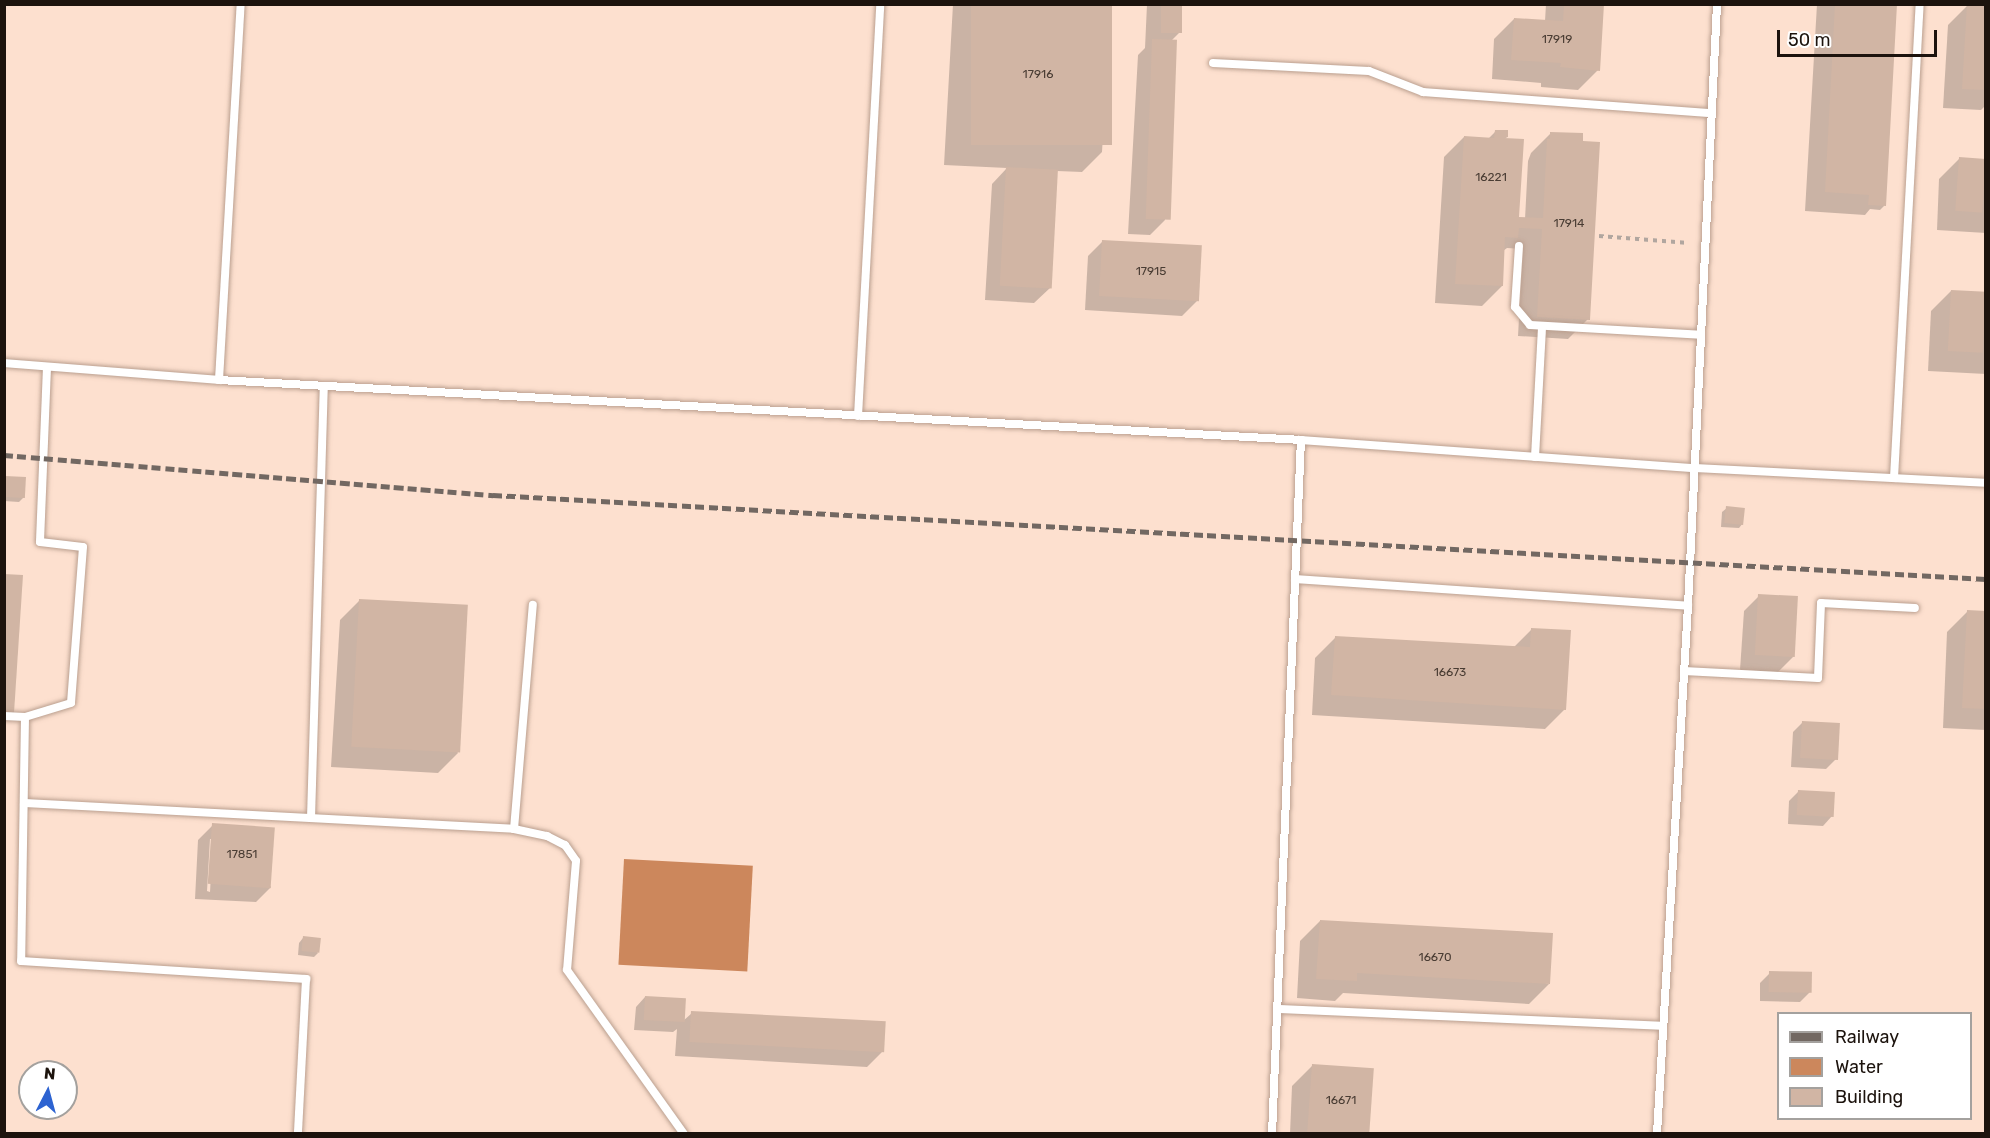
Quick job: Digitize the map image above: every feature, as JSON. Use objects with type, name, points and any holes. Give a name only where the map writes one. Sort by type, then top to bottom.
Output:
[{"type":"lane","points":[[219,380],[241,4]]},
{"type":"lane","points":[[858,416],[880,4]]},
{"type":"lane","points":[[1657,1134],[1688,606],[1717,4]]},
{"type":"lane","points":[[1894,478],[1920,4]]},
{"type":"lane","points":[[1213,63],[1370,71],[1423,92],[1711,113]]},
{"type":"lane","points":[[1519,246],[1515,307],[1530,325],[1701,335]]},
{"type":"lane","points":[[1535,457],[1542,326]]},
{"type":"lane","points":[[4,363],[219,380],[1301,440],[1694,468],[1986,483]]},
{"type":"lane","points":[[4,716],[25,717],[71,702],[83,547],[40,542],[47,367]]},
{"type":"lane","points":[[311,818],[324,386]]},
{"type":"lane","points":[[1272,1134],[1301,440]]},
{"type":"lane","points":[[1295,579],[1688,606]]},
{"type":"lane","points":[[1684,670],[1818,678],[1821,603],[1915,608]]},
{"type":"lane","points":[[514,829],[533,606]]},
{"type":"lane","points":[[25,717],[21,961],[306,978],[298,1134]]},
{"type":"lane","points":[[24,803],[514,829],[547,836],[565,845],[576,861],[567,970],[684,1134]]},
{"type":"lane","points":[[1278,1009],[1664,1026]]},
{"type":"path","points":[[1599,236],[1689,243]]},
{"type":"shaded area","points":[[5,5],[1985,5],[1985,1133],[5,1134]]},
{"type":"water","points":[[624,859],[753,866],[747,972],[618,965]]},
{"type":"building","points":[[971,4],[1112,4],[1112,145],[971,145]]},
{"type":"building","points":[[1161,4],[1182,4],[1182,33],[1161,33]]},
{"type":"building","points":[[1564,4],[1604,4],[1600,71],[1560,67],[1561,63],[1511,60],[1514,18],[1563,21]]},
{"type":"building","points":[[1835,4],[1897,4],[1886,206],[1868,205],[1869,195],[1825,192]]},
{"type":"building","points":[[1967,4],[1986,5],[1986,90],[1962,89]]},
{"type":"building","points":[[1152,39],[1177,40],[1171,220],[1146,219]]},
{"type":"building","points":[[1495,130],[1508,130],[1508,137],[1504,138],[1524,139],[1519,217],[1543,218],[1547,139],[1550,139],[1550,132],[1583,133],[1583,141],[1600,142],[1590,320],[1537,317],[1542,229],[1519,228],[1518,238],[1505,237],[1503,286],[1455,284],[1464,136],[1494,138]]},
{"type":"building","points":[[1959,157],[1986,159],[1982,213],[1955,211]]},
{"type":"building","points":[[1006,167],[1058,170],[1052,289],[1000,286]]},
{"type":"building","points":[[1102,240],[1202,245],[1199,301],[1099,296]]},
{"type":"building","points":[[1951,290],[1986,292],[1983,353],[1948,351]]},
{"type":"building","points":[[5,476],[26,477],[25,498],[4,497]]},
{"type":"building","points":[[1726,506],[1745,508],[1743,525],[1724,523]]},
{"type":"building","points":[[4,574],[23,575],[14,713],[4,713]]},
{"type":"building","points":[[1758,594],[1798,596],[1795,657],[1755,655]]},
{"type":"building","points":[[359,599],[468,605],[460,753],[351,747]]},
{"type":"building","points":[[1967,610],[1986,611],[1986,709],[1962,708]]},
{"type":"building","points":[[1531,628],[1571,630],[1566,710],[1331,695],[1335,636],[1530,647]]},
{"type":"building","points":[[1802,721],[1840,723],[1838,760],[1800,758]]},
{"type":"building","points":[[1798,790],[1835,792],[1834,817],[1797,815]]},
{"type":"building","points":[[212,823],[275,827],[271,888],[208,884]]},
{"type":"building","points":[[1320,920],[1553,933],[1550,984],[1357,973],[1357,981],[1316,979]]},
{"type":"building","points":[[303,936],[321,938],[319,953],[301,951]]},
{"type":"building","points":[[1769,971],[1812,972],[1812,993],[1769,992]]},
{"type":"building","points":[[645,996],[686,998],[685,1022],[644,1020]]},
{"type":"building","points":[[691,1011],[886,1021],[884,1052],[689,1042]]},
{"type":"building","points":[[1312,1064],[1374,1068],[1369,1134],[1307,1134]]},
{"type":"railway","points":[[4,455],[493,495],[1986,579]]}]
